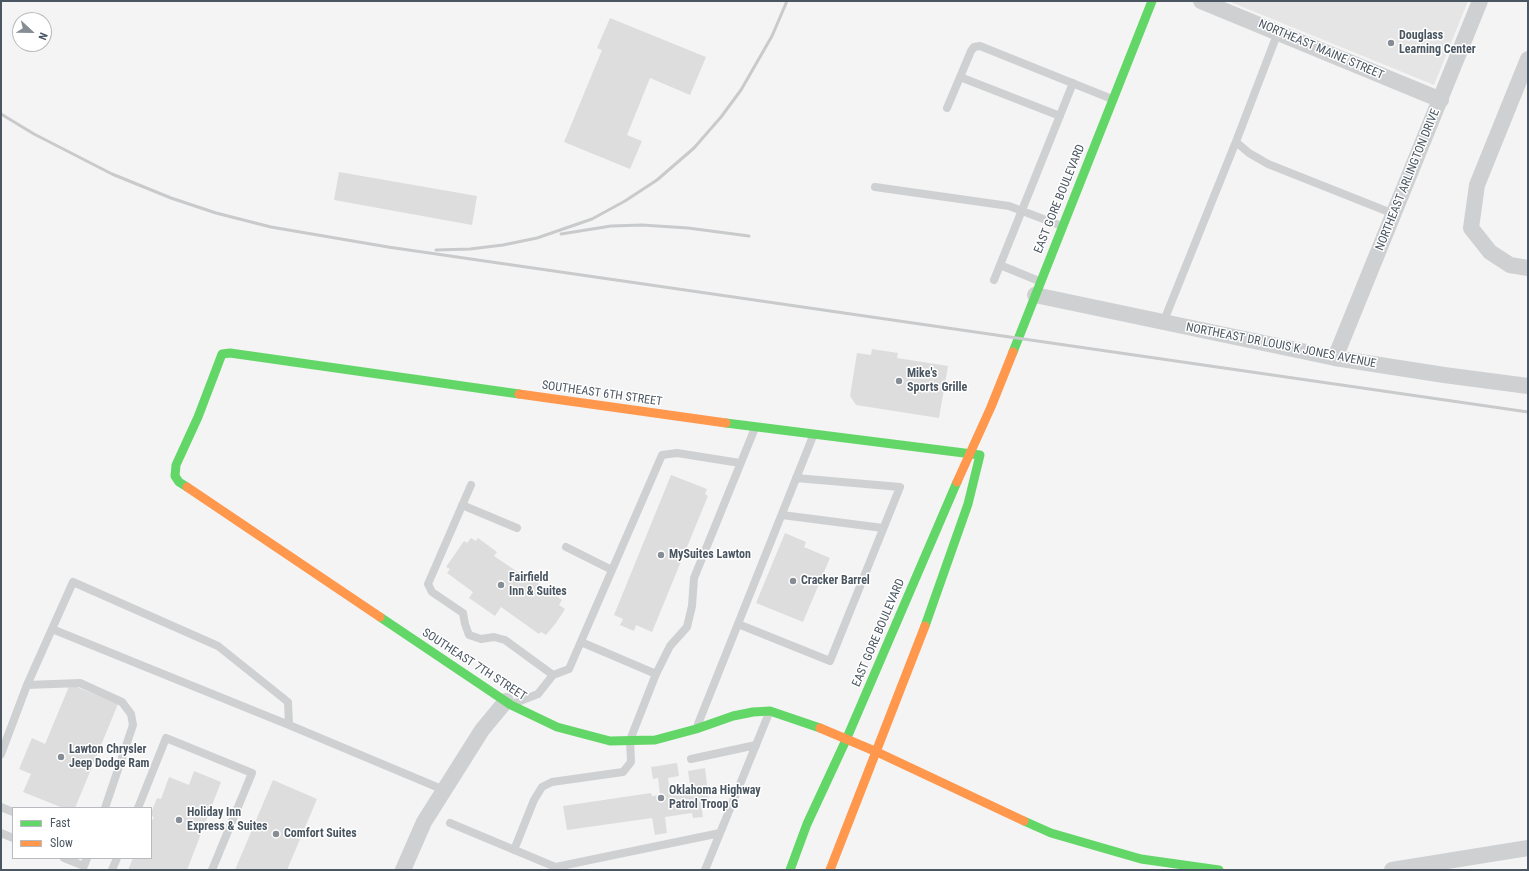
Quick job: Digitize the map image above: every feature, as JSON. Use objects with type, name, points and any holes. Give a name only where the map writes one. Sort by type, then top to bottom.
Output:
[{"type":"street","name":"EAST GORE BOULEVARD","points":[[790,870],[807,824],[846,740],[969,454],[991,407],[1152,1]]},
{"type":"street","name":"NORTHEAST MAINE STREET","points":[[1201,1],[1441,100]]},
{"type":"street","name":"NORTHEAST ARLINGTON DRIVE","points":[[1335,358],[1480,1]]},
{"type":"street","points":[[1528,59],[1477,185],[1471,228],[1490,252],[1510,266],[1528,268]]},
{"type":"street","name":"NORTHEAST DR LOUIS K JONES AVENUE","points":[[1038,288],[1163,323],[1335,358],[1528,386]]},
{"type":"street","name":"SOUTHEAST 6TH STREET","points":[[176,465],[198,417],[222,354],[230,353],[755,428],[980,455]]},
{"type":"street","name":"EAST GORE BOULEVARD","points":[[830,870],[920,640],[968,504],[991,407]]},
{"type":"street","name":"SOUTHEAST 7TH STREET","points":[[176,465],[175,476],[179,482],[508,703],[557,727],[610,741],[655,740],[696,729],[733,716],[753,712],[770,711],[798,719],[877,752],[1051,833],[1141,859],[1219,870]]},
{"type":"street","points":[[403,870],[424,822],[444,790],[482,730],[508,703]]},
{"type":"street","points":[[1392,870],[1528,848]]},
{"type":"lane","points":[[1163,323],[1236,142],[1278,32]]},
{"type":"lane","points":[[947,108],[970,51],[974,47],[980,46],[1113,99]]},
{"type":"lane","points":[[960,77],[1060,116]]},
{"type":"lane","points":[[994,280],[1073,83]]},
{"type":"lane","points":[[1236,142],[1249,153],[1268,164],[1394,214]]},
{"type":"lane","points":[[876,186],[1009,206],[1062,227]]},
{"type":"lane","points":[[1000,265],[1038,288]]},
{"type":"lane","points":[[514,850],[534,800],[542,788],[552,782],[622,772],[631,762],[630,740],[656,674],[670,646],[686,627],[692,606],[694,578],[755,428]]},
{"type":"lane","points":[[696,729],[814,435]]},
{"type":"lane","points":[[508,703],[538,694],[553,674],[569,669],[662,455],[677,453],[740,463]]},
{"type":"lane","points":[[738,624],[830,661],[900,487],[796,478]]},
{"type":"lane","points":[[471,485],[428,584],[432,592],[463,613],[469,635],[481,639],[494,636],[505,640],[553,674]]},
{"type":"lane","points":[[462,505],[517,528]]},
{"type":"lane","points":[[782,515],[883,528]]},
{"type":"lane","points":[[566,547],[612,570]]},
{"type":"lane","points":[[1,754],[27,685],[73,582],[218,646],[288,702],[289,725]]},
{"type":"lane","points":[[52,629],[289,725],[444,790]]},
{"type":"lane","points":[[581,642],[656,674]]},
{"type":"lane","points":[[27,685],[80,683],[122,702],[131,714],[133,725],[105,807]]},
{"type":"lane","points":[[705,870],[770,711]]},
{"type":"lane","points":[[138,807],[166,738],[252,773],[212,870]]},
{"type":"lane","points":[[691,759],[756,745]]},
{"type":"lane","points":[[1,807],[12,812]]},
{"type":"lane","points":[[450,823],[564,870]]},
{"type":"lane","points":[[1,833],[12,838]]},
{"type":"lane","points":[[556,867],[720,833]]},
{"type":"lane","points":[[66,859],[84,866],[87,859]]},
{"type":"lane","points":[[112,870],[117,859]]},
{"type":"shaded area","name":"Douglass Learning Center","points":[[1228,1],[1468,1],[1434,85]]},
{"type":"building","points":[[610,18],[706,57],[690,95],[650,78],[627,135],[642,141],[630,169],[564,142],[602,50],[597,48]]},
{"type":"building","points":[[339,172],[477,196],[472,225],[334,200]]},
{"type":"building","name":"Mike's Sports Grille","points":[[872,349],[898,353],[897,358],[948,366],[939,418],[856,405],[850,396],[857,353],[871,355]]},
{"type":"building","name":"MySuites Lawton","points":[[671,475],[707,489],[705,494],[708,496],[652,632],[636,625],[634,631],[620,625],[623,619],[614,615]]},
{"type":"building","name":"Cracker Barrel","points":[[785,533],[806,542],[804,547],[830,558],[803,622],[756,603]]},
{"type":"building","name":"Fairfield Inn & Suites","points":[[471,538],[476,541],[478,538],[497,552],[494,556],[522,575],[529,577],[562,600],[559,605],[565,609],[546,635],[541,632],[539,634],[501,607],[495,616],[469,598],[473,592],[447,573],[450,569],[446,567],[464,541],[467,543]]},
{"type":"building","name":"Lawton Chrysler Jeep Dodge Ram","points":[[70,684],[118,704],[75,807],[60,807],[23,792],[31,774],[19,769],[32,738],[45,744]]},
{"type":"building","name":"Oklahoma Highway Patrol Troop G","points":[[677,763],[679,776],[668,778],[670,794],[691,792],[688,771],[705,768],[709,801],[701,802],[703,817],[693,818],[692,813],[665,817],[667,833],[655,835],[652,818],[567,830],[563,806],[651,793],[652,796],[660,795],[658,778],[653,779],[651,767]]},
{"type":"building","name":"Holiday Inn Express & Suites","points":[[194,771],[221,782],[187,870],[128,870],[133,859],[152,859],[152,821],[154,817],[152,816],[152,810],[157,798],[161,799],[169,777],[189,785]]},
{"type":"building","name":"Comfort Suites","points":[[273,780],[317,799],[287,870],[235,870]]},
{"type":"railway","points":[[436,250],[470,249],[503,245],[537,238],[592,219],[625,201],[657,180],[694,148],[721,117],[741,90],[772,36],[787,1]]},
{"type":"railway","points":[[1,114],[34,134],[112,174],[171,198],[216,213],[271,227],[388,247],[1528,412]]},
{"type":"railway","points":[[561,234],[611,226],[642,225],[688,228],[749,236]]},
{"type":"traffic: fast","points":[[1013,352],[1152,1]]},
{"type":"traffic: fast","points":[[187,487],[179,482],[175,476],[176,465],[198,417],[222,354],[230,353],[519,394]]},
{"type":"traffic: fast","points":[[726,423],[980,455]]},
{"type":"traffic: fast","points":[[925,626],[968,504],[980,455]]},
{"type":"traffic: fast","points":[[790,870],[807,824],[846,740],[957,482]]},
{"type":"traffic: fast","points":[[380,617],[511,705],[557,727],[610,741],[655,740],[696,729],[733,716],[753,712],[770,711],[820,728]]},
{"type":"traffic: fast","points":[[1024,821],[1051,833],[1141,859],[1219,870]]},
{"type":"traffic: slow","points":[[957,482],[991,407],[1013,352]]},
{"type":"traffic: slow","points":[[519,394],[726,423]]},
{"type":"traffic: slow","points":[[187,487],[380,617]]},
{"type":"traffic: slow","points":[[830,870],[925,626]]},
{"type":"traffic: slow","points":[[820,728],[877,752],[1024,821]]},
{"type":"place","name":"Douglass Learning Center","points":[[1391,43]]},
{"type":"place","name":"Mike's Sports Grille","points":[[899,381]]},
{"type":"place","name":"MySuites Lawton","points":[[661,555]]},
{"type":"place","name":"Cracker Barrel","points":[[793,581]]},
{"type":"place","name":"Fairfield Inn & Suites","points":[[501,585]]},
{"type":"place","name":"Lawton Chrysler Jeep Dodge Ram","points":[[61,757]]},
{"type":"place","name":"Oklahoma Highway Patrol Troop G","points":[[661,798]]},
{"type":"place","name":"Holiday Inn Express & Suites","points":[[179,820]]},
{"type":"place","name":"Comfort Suites","points":[[276,834]]}]
